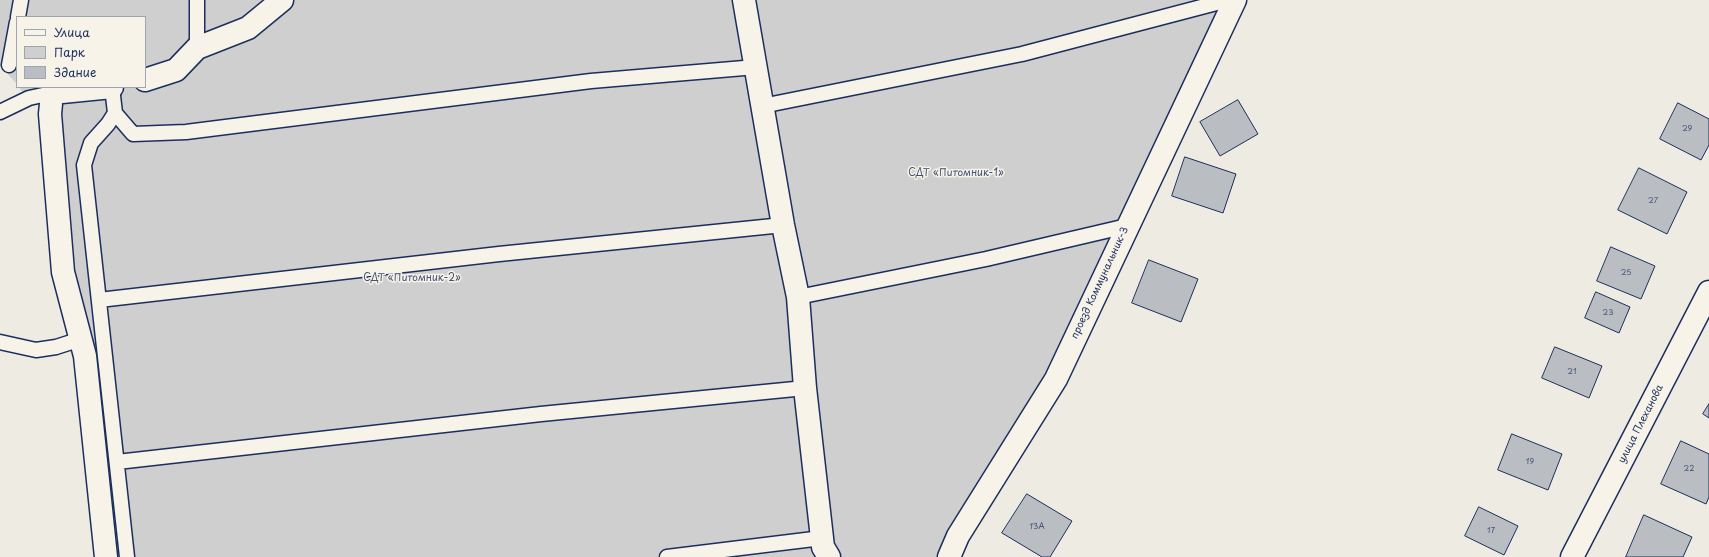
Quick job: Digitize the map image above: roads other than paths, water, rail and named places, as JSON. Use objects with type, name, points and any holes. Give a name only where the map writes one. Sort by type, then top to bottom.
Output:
[{"type":"street","points":[[146,80],[176,70],[197,48],[248,28],[282,0]]},
{"type":"street","points":[[744,0],[783,225],[798,297],[805,388],[826,547]]},
{"type":"street","name":"проезд Коммунальник-3","points":[[949,557],[958,536],[1056,379],[1235,0]]},
{"type":"street","points":[[102,88],[52,93],[50,114],[63,272],[85,356],[106,557]]},
{"type":"street","name":"улица Плеханова","points":[[1572,557],[1709,292]]},
{"type":"lane","points":[[18,16],[21,0]]},
{"type":"lane","points":[[197,0],[197,48]]},
{"type":"lane","points":[[762,106],[1022,54],[1228,0]]},
{"type":"lane","points":[[9,66],[16,28]]},
{"type":"lane","points":[[112,88],[115,113],[133,134],[186,132],[591,81],[756,67]]},
{"type":"lane","points":[[0,112],[27,92],[52,93]]},
{"type":"lane","points":[[115,113],[108,124],[91,143],[84,165],[127,557]]},
{"type":"lane","points":[[99,300],[499,254],[783,225]]},
{"type":"lane","points":[[798,297],[986,258],[1127,226]]},
{"type":"lane","points":[[0,342],[36,350],[56,347],[81,340]]},
{"type":"lane","points":[[117,462],[541,414],[805,388]]},
{"type":"lane","points":[[666,557],[826,547]]},
{"type":"park label","name":"СДТ «Питомник-1»","points":[[956,173]]},
{"type":"park label","name":"СДТ «Питомник-2»","points":[[412,278]]}]
